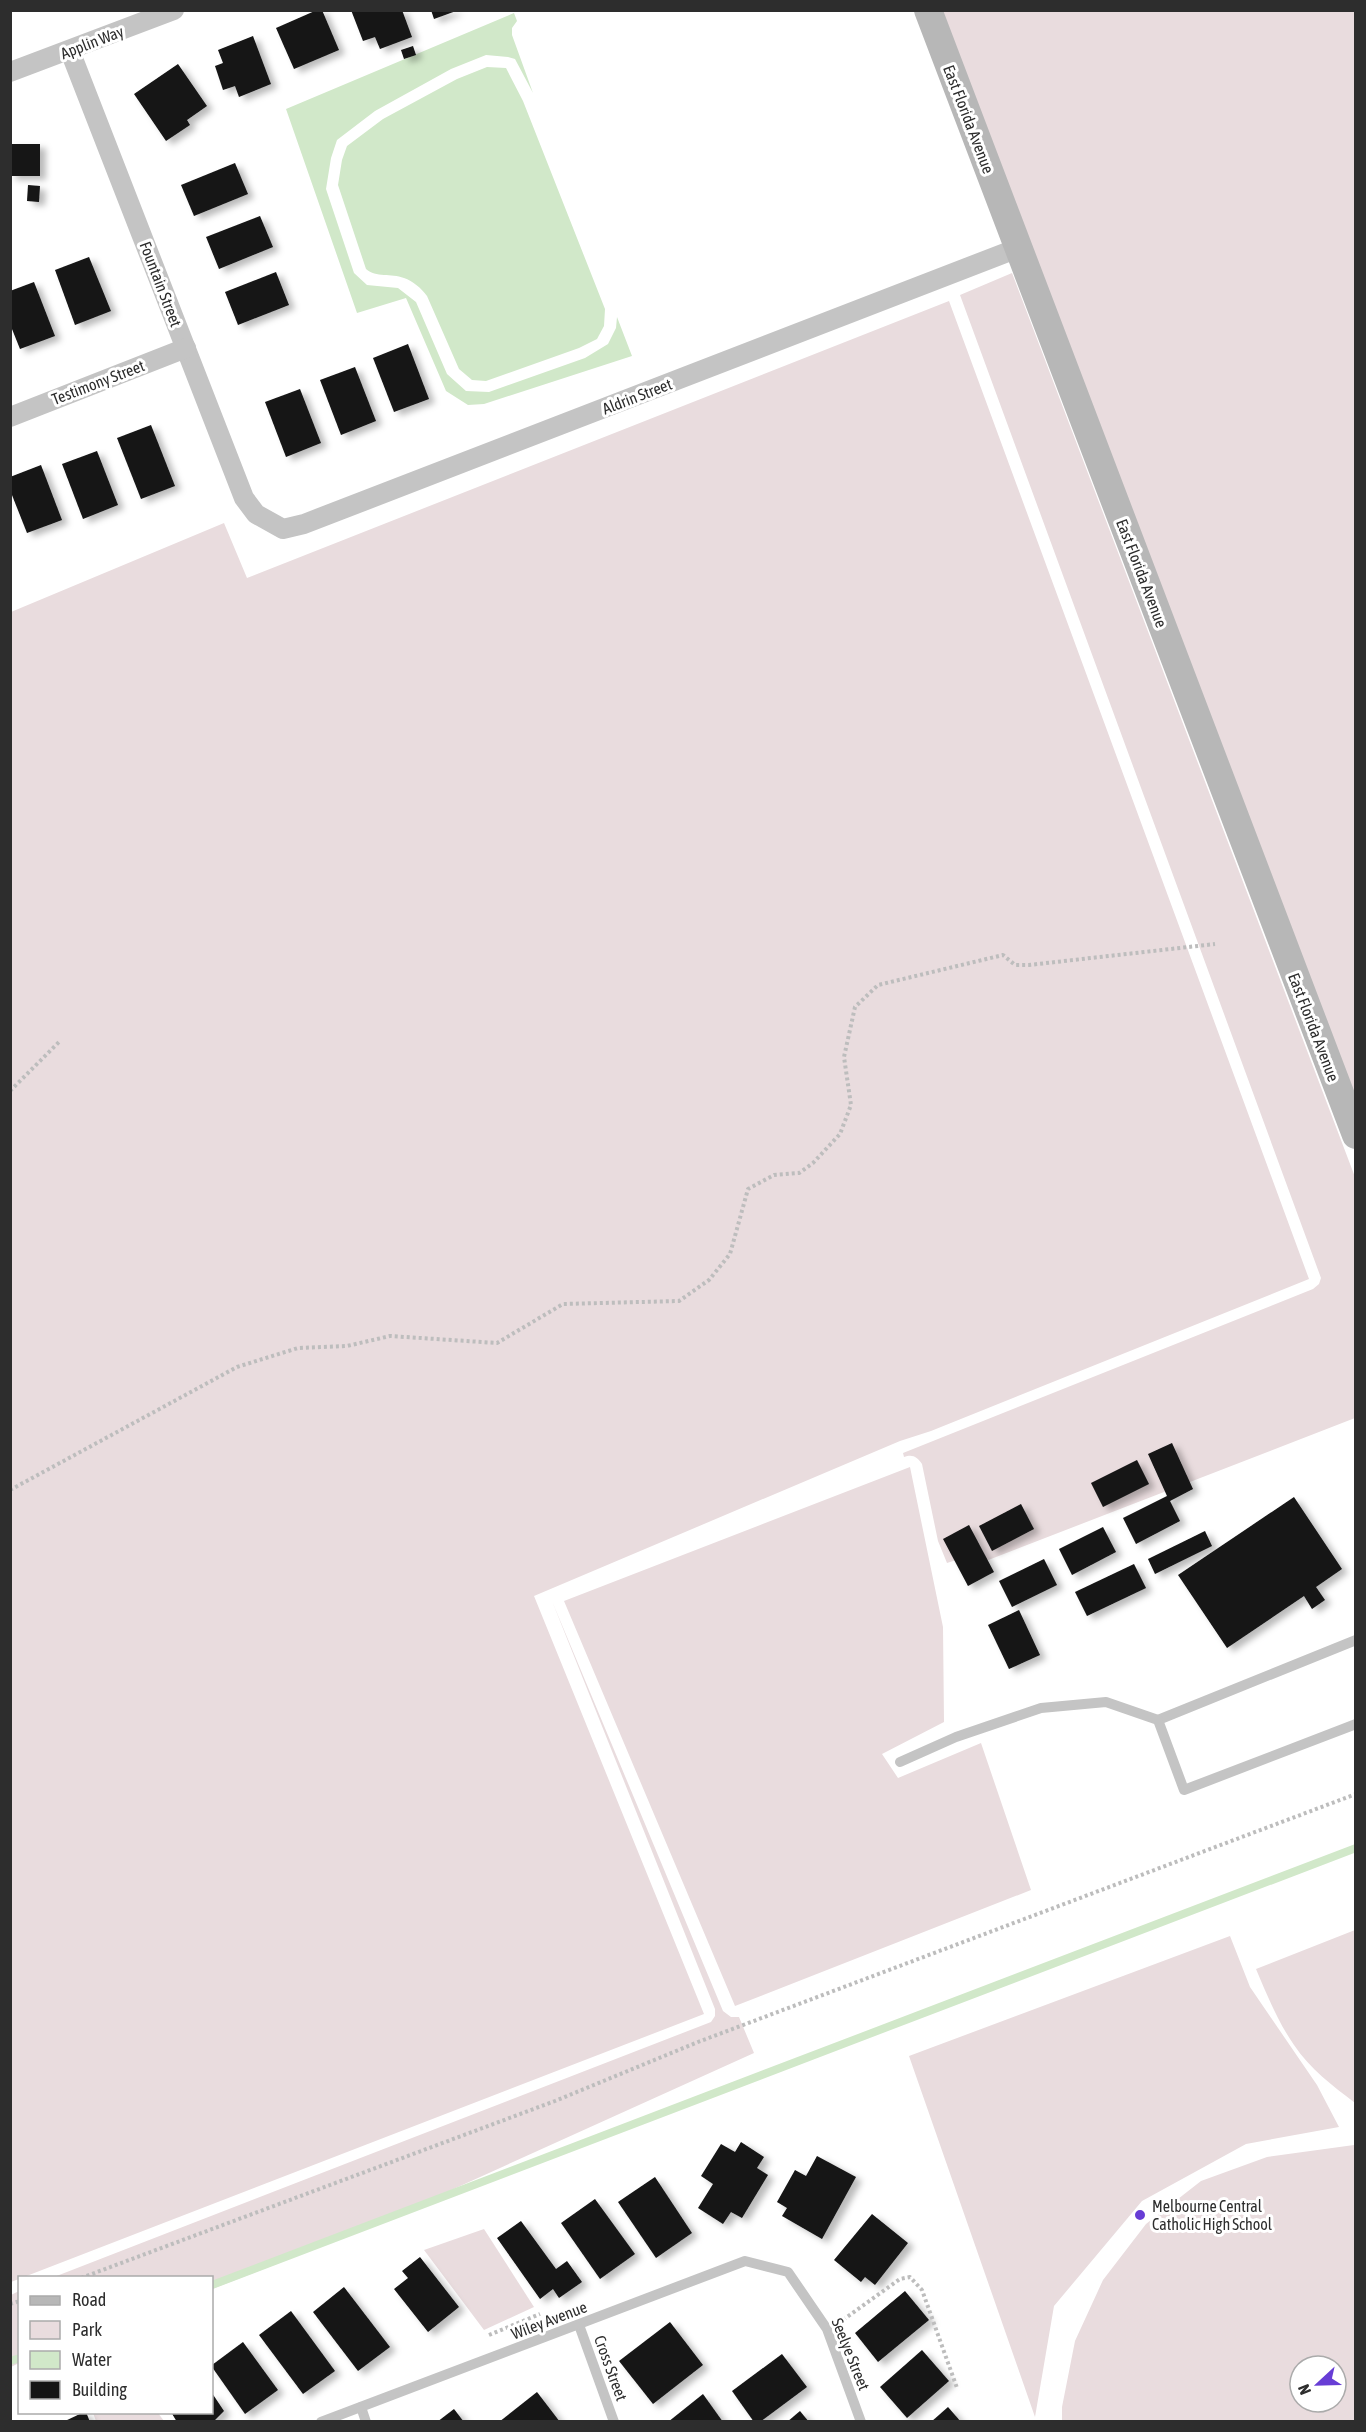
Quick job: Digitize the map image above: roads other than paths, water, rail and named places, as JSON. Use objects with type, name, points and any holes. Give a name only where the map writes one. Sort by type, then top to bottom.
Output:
[{"type":"street","name":"Applin Way","points":[[10,72],[174,10]]},
{"type":"street","name":"East Florida Avenue","points":[[928,10],[1356,1136]]},
{"type":"street","name":"Fountain Street","points":[[70,51],[244,498],[256,514]]},
{"type":"street","name":"Aldrin Street","points":[[256,514],[283,529],[303,524],[1018,248]]},
{"type":"street","name":"Testimony Street","points":[[10,417],[186,348]]},
{"type":"lane","points":[[900,1762],[956,1737],[1041,1708],[1106,1702],[1158,1720],[1356,1640]]},
{"type":"lane","points":[[1158,1720],[1184,1790],[1356,1724]]},
{"type":"lane","name":"Wiley Avenue","points":[[321,2421],[745,2261],[788,2271]]},
{"type":"lane","name":"Seelye Street","points":[[788,2271],[827,2329],[861,2421]]},
{"type":"lane","name":"Cross Street","points":[[579,2325],[614,2421]]},
{"type":"lane","points":[[361,2406],[366,2421]]},
{"type":"water","points":[[514,13],[517,21],[512,28],[512,35],[533,93],[515,59],[486,55],[451,69],[375,111],[337,140],[331,158],[326,189],[354,273],[367,285],[398,288],[416,302],[447,374],[466,391],[489,392],[585,358],[608,344],[616,328],[617,317],[632,356],[484,404],[468,405],[446,391],[406,298],[357,313],[286,109]]},
{"type":"water","points":[[487,67],[506,68],[523,101],[605,309],[604,326],[597,339],[579,348],[486,381],[472,380],[459,369],[427,296],[419,288],[404,278],[374,274],[366,269],[338,185],[347,146],[383,119],[457,79]]},
{"type":"waterway","points":[[213,2285],[1356,1848]]},
{"type":"waterway","points":[[10,2361],[18,2359]]},
{"type":"place","name":"Melbourne Central Catholic High School","points":[[1140,2215]]}]
